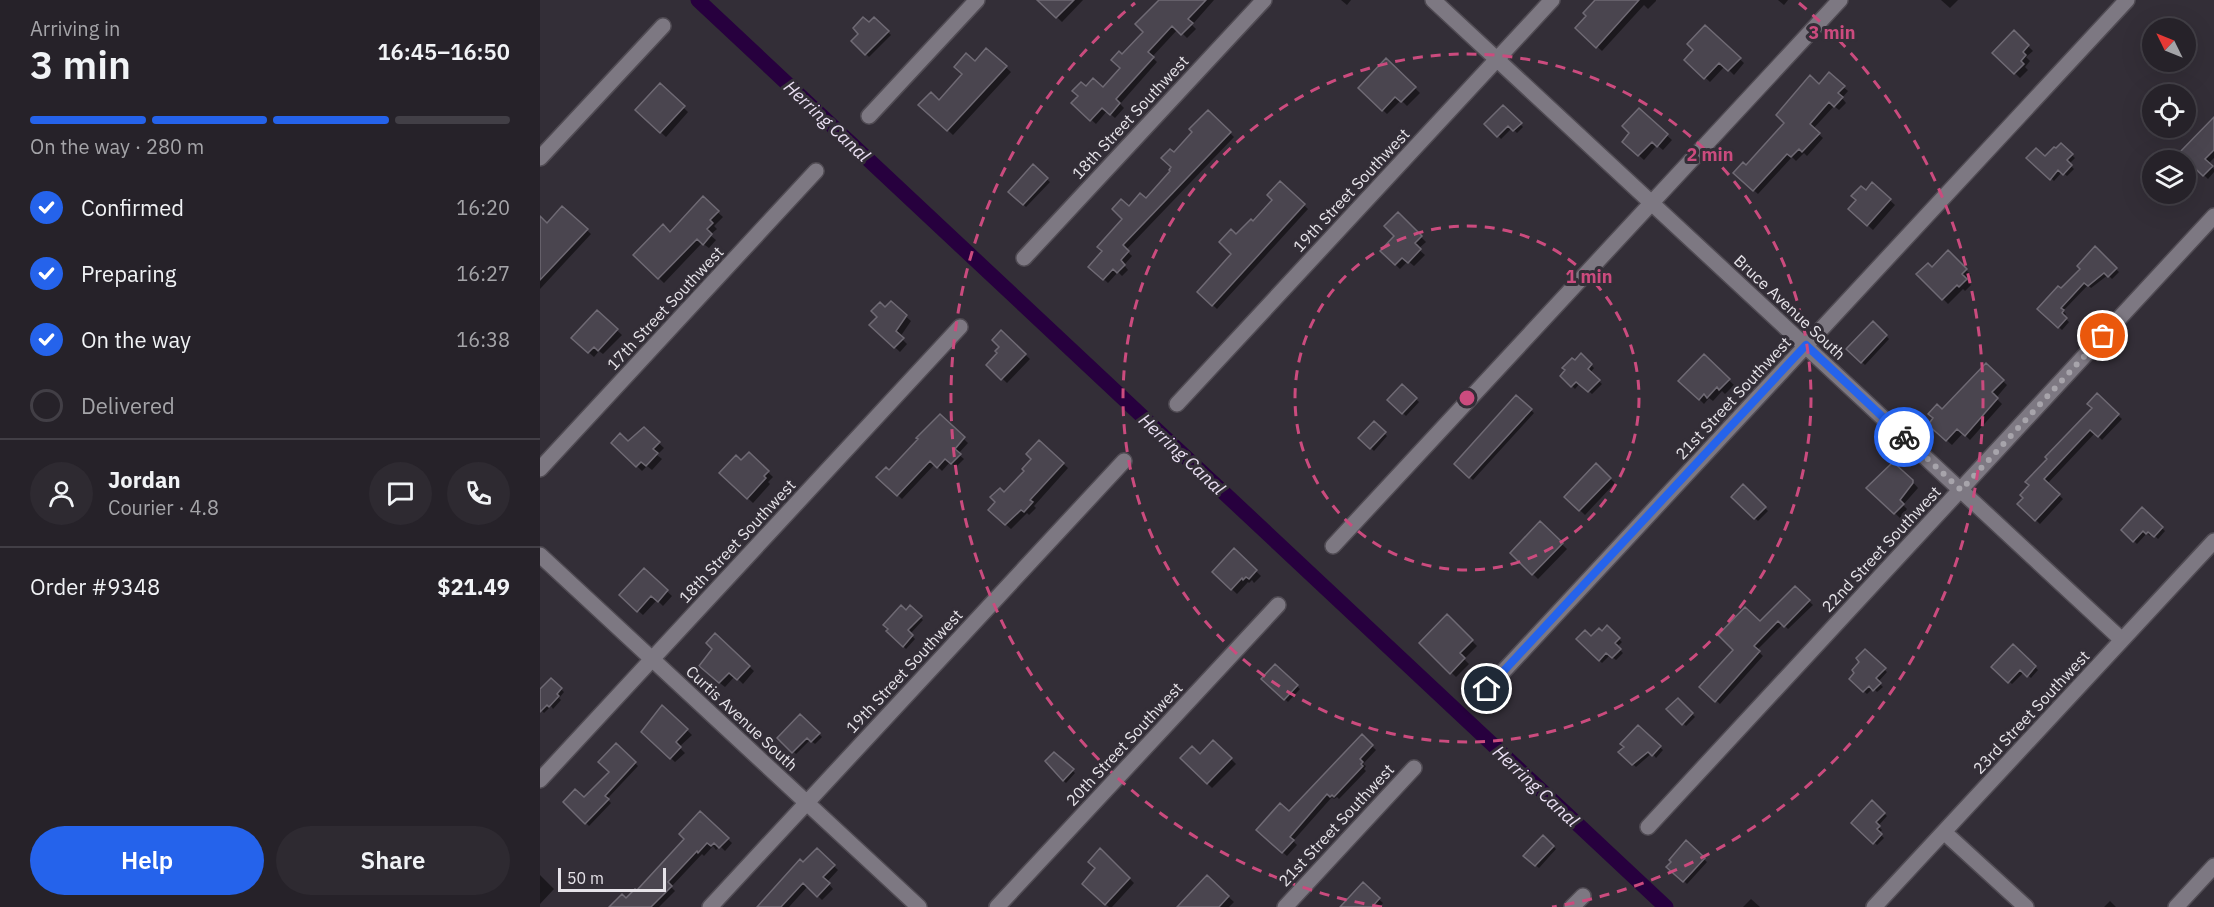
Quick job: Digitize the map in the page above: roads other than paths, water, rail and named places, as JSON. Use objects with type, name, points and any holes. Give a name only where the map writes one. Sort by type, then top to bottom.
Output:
[{"type":"street","points":[[869,116],[977,0]]},
{"type":"street","name":"18th Street Southwest","points":[[1023,258],[1264,0]]},
{"type":"street","name":"Bruce Avenue South","points":[[1433,0],[2122,640]]},
{"type":"street","name":"19th Street Southwest","points":[[1177,404],[1552,0]]},
{"type":"street","points":[[1333,546],[1840,0]]},
{"type":"street","name":"21st Street Southwest","points":[[1487,689],[2127,0]]},
{"type":"street","points":[[540,158],[663,26]]},
{"type":"street","name":"17th Street Southwest","points":[[540,470],[816,171]]},
{"type":"street","name":"22nd Street Southwest","points":[[1648,827],[2214,216]]},
{"type":"street","name":"18th Street Southwest","points":[[540,780],[960,327]]},
{"type":"street","name":"19th Street Southwest","points":[[710,907],[1124,461]]},
{"type":"street","name":"23rd Street Southwest","points":[[1874,907],[2214,541]]},
{"type":"street","name":"Curtis Avenue South","points":[[540,555],[919,907]]},
{"type":"street","name":"20th Street Southwest","points":[[997,907],[1278,605]]},
{"type":"street","name":"21st Street Southwest","points":[[1285,907],[1414,768]]},
{"type":"street","points":[[1944,832],[2026,907]]},
{"type":"street","points":[[2176,907],[2214,866]]},
{"type":"waterway","name":"Herring Canal","points":[[698,0],[1666,907]]}]
